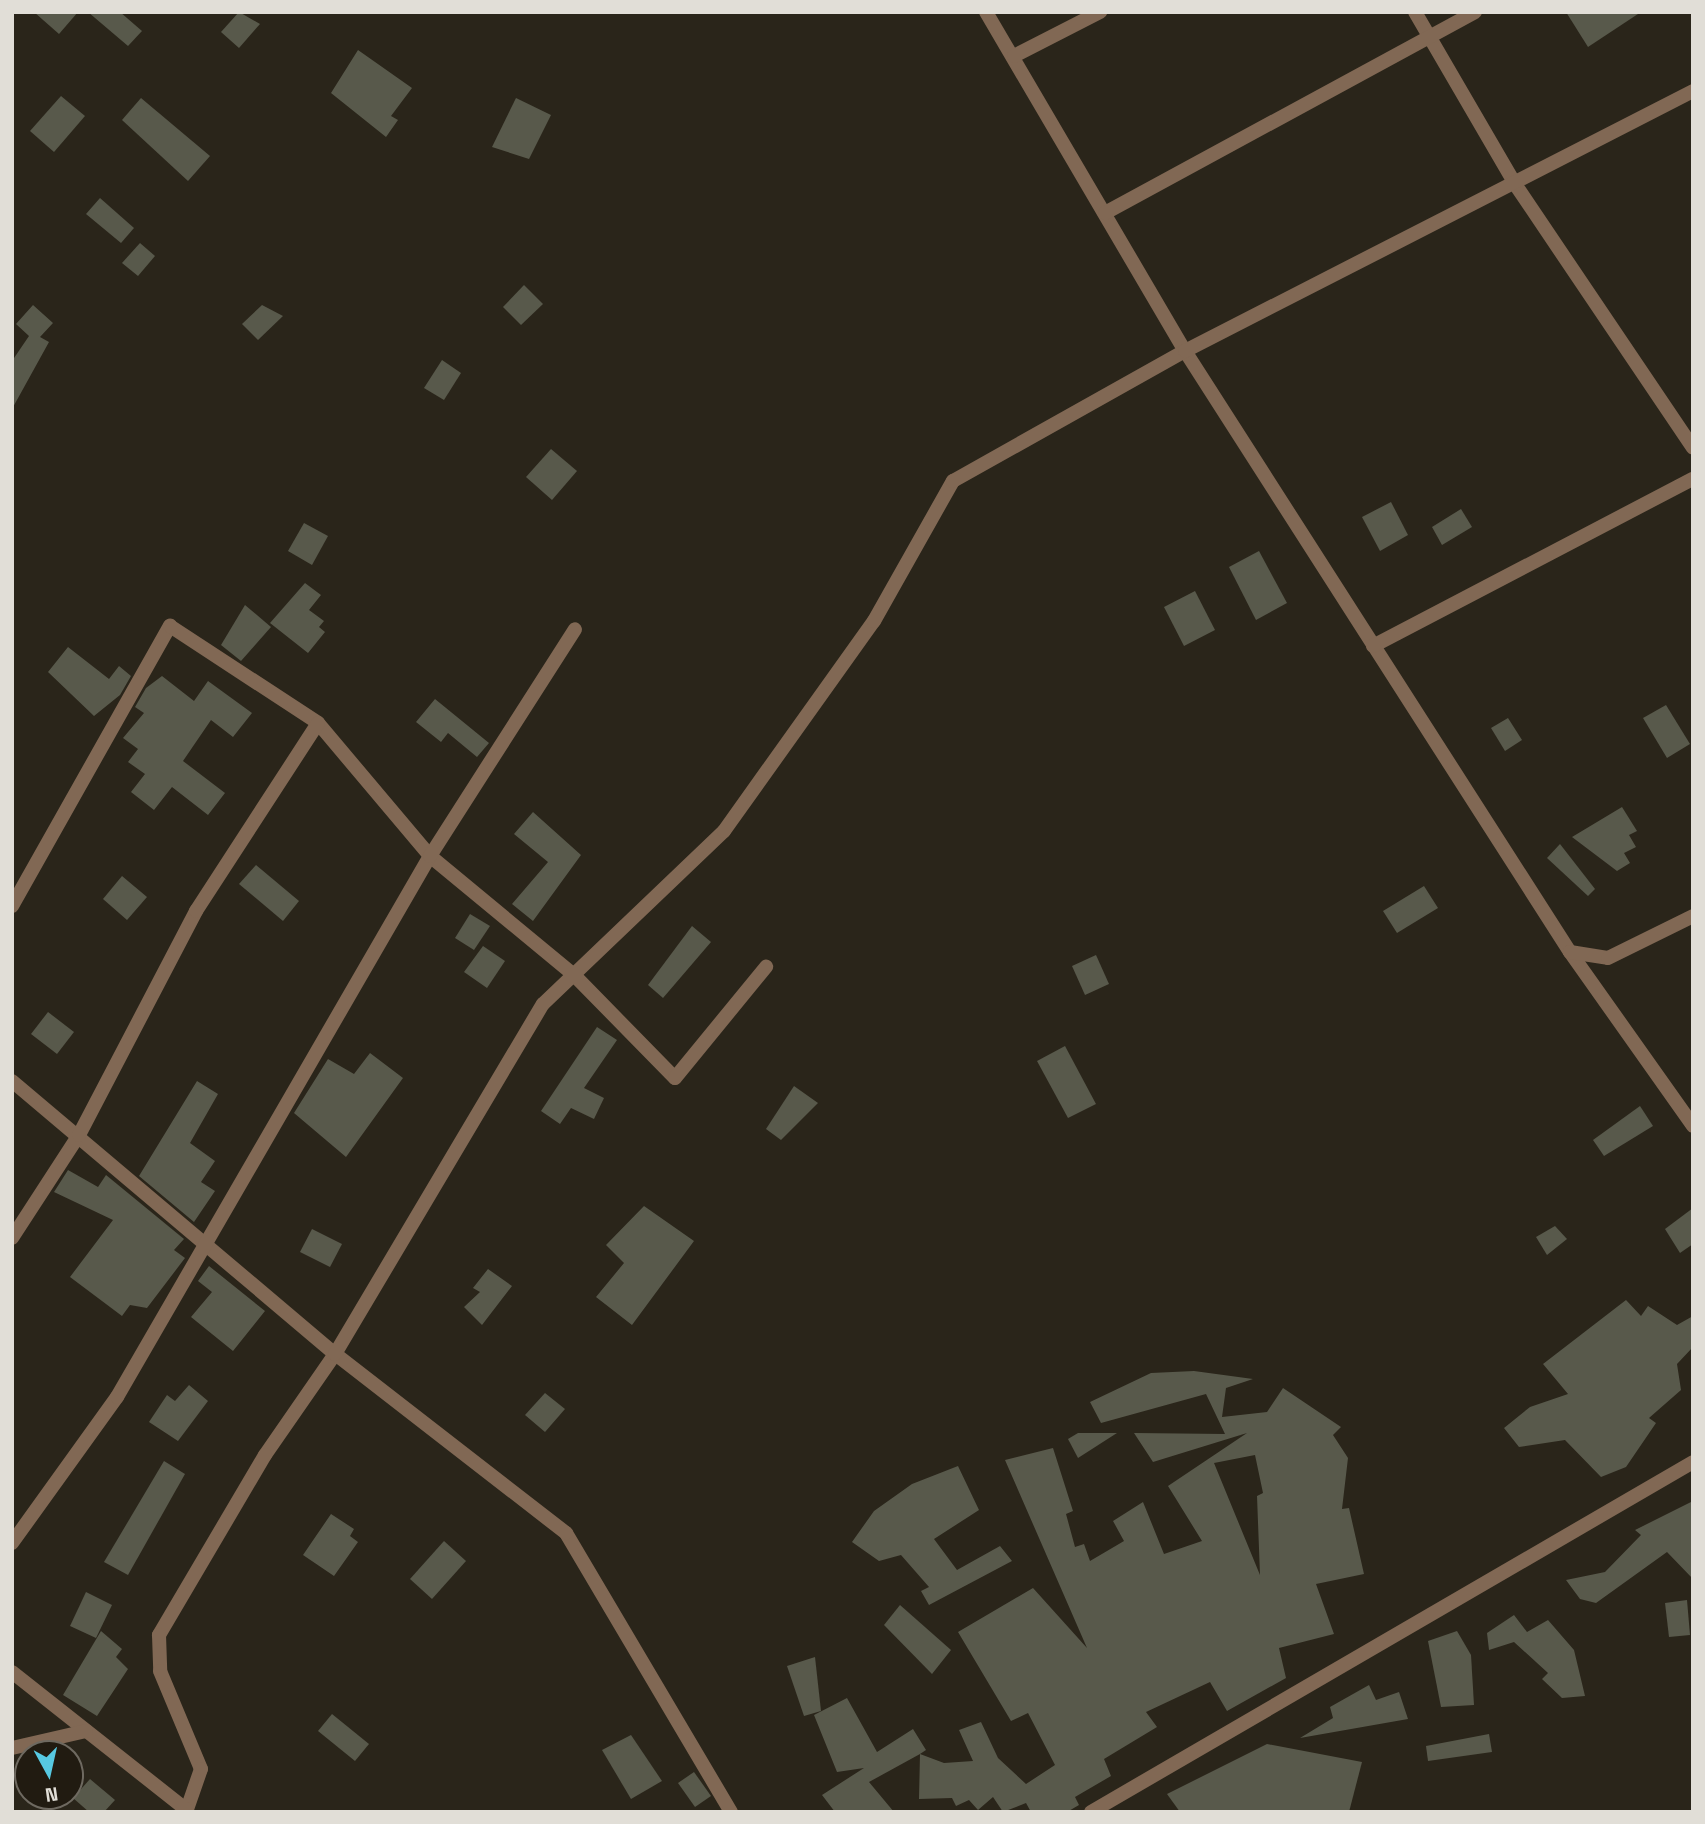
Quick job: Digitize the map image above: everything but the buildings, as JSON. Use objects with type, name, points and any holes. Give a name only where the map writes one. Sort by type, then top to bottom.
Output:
[{"type":"street","points":[[986,12],[1185,351],[1570,952],[1693,1126]]},
{"type":"street","points":[[1014,56],[1100,12]]},
{"type":"street","points":[[1415,12],[1515,184],[1693,448]]},
{"type":"street","points":[[1105,213],[1430,39],[1475,12]]},
{"type":"street","points":[[12,1672],[187,1811],[201,1769],[160,1671],[159,1635],[265,1455],[335,1354],[543,1004],[724,831],[874,621],[953,481],[1185,351],[1693,91]]},
{"type":"street","points":[[1373,646],[1693,479]]},
{"type":"street","points":[[12,906],[170,626],[318,723],[430,856],[574,975],[675,1078],[766,967]]},
{"type":"street","points":[[12,1543],[117,1397],[201,1244],[430,856],[575,629]]},
{"type":"street","points":[[12,1238],[79,1135],[196,911],[318,723]]},
{"type":"street","points":[[1570,952],[1608,958],[1693,916]]},
{"type":"street","points":[[12,1080],[79,1135],[201,1244],[335,1354],[566,1533],[731,1812]]},
{"type":"street","points":[[1091,1812],[1693,1462]]},
{"type":"street","points":[[12,1748],[86,1731]]}]
